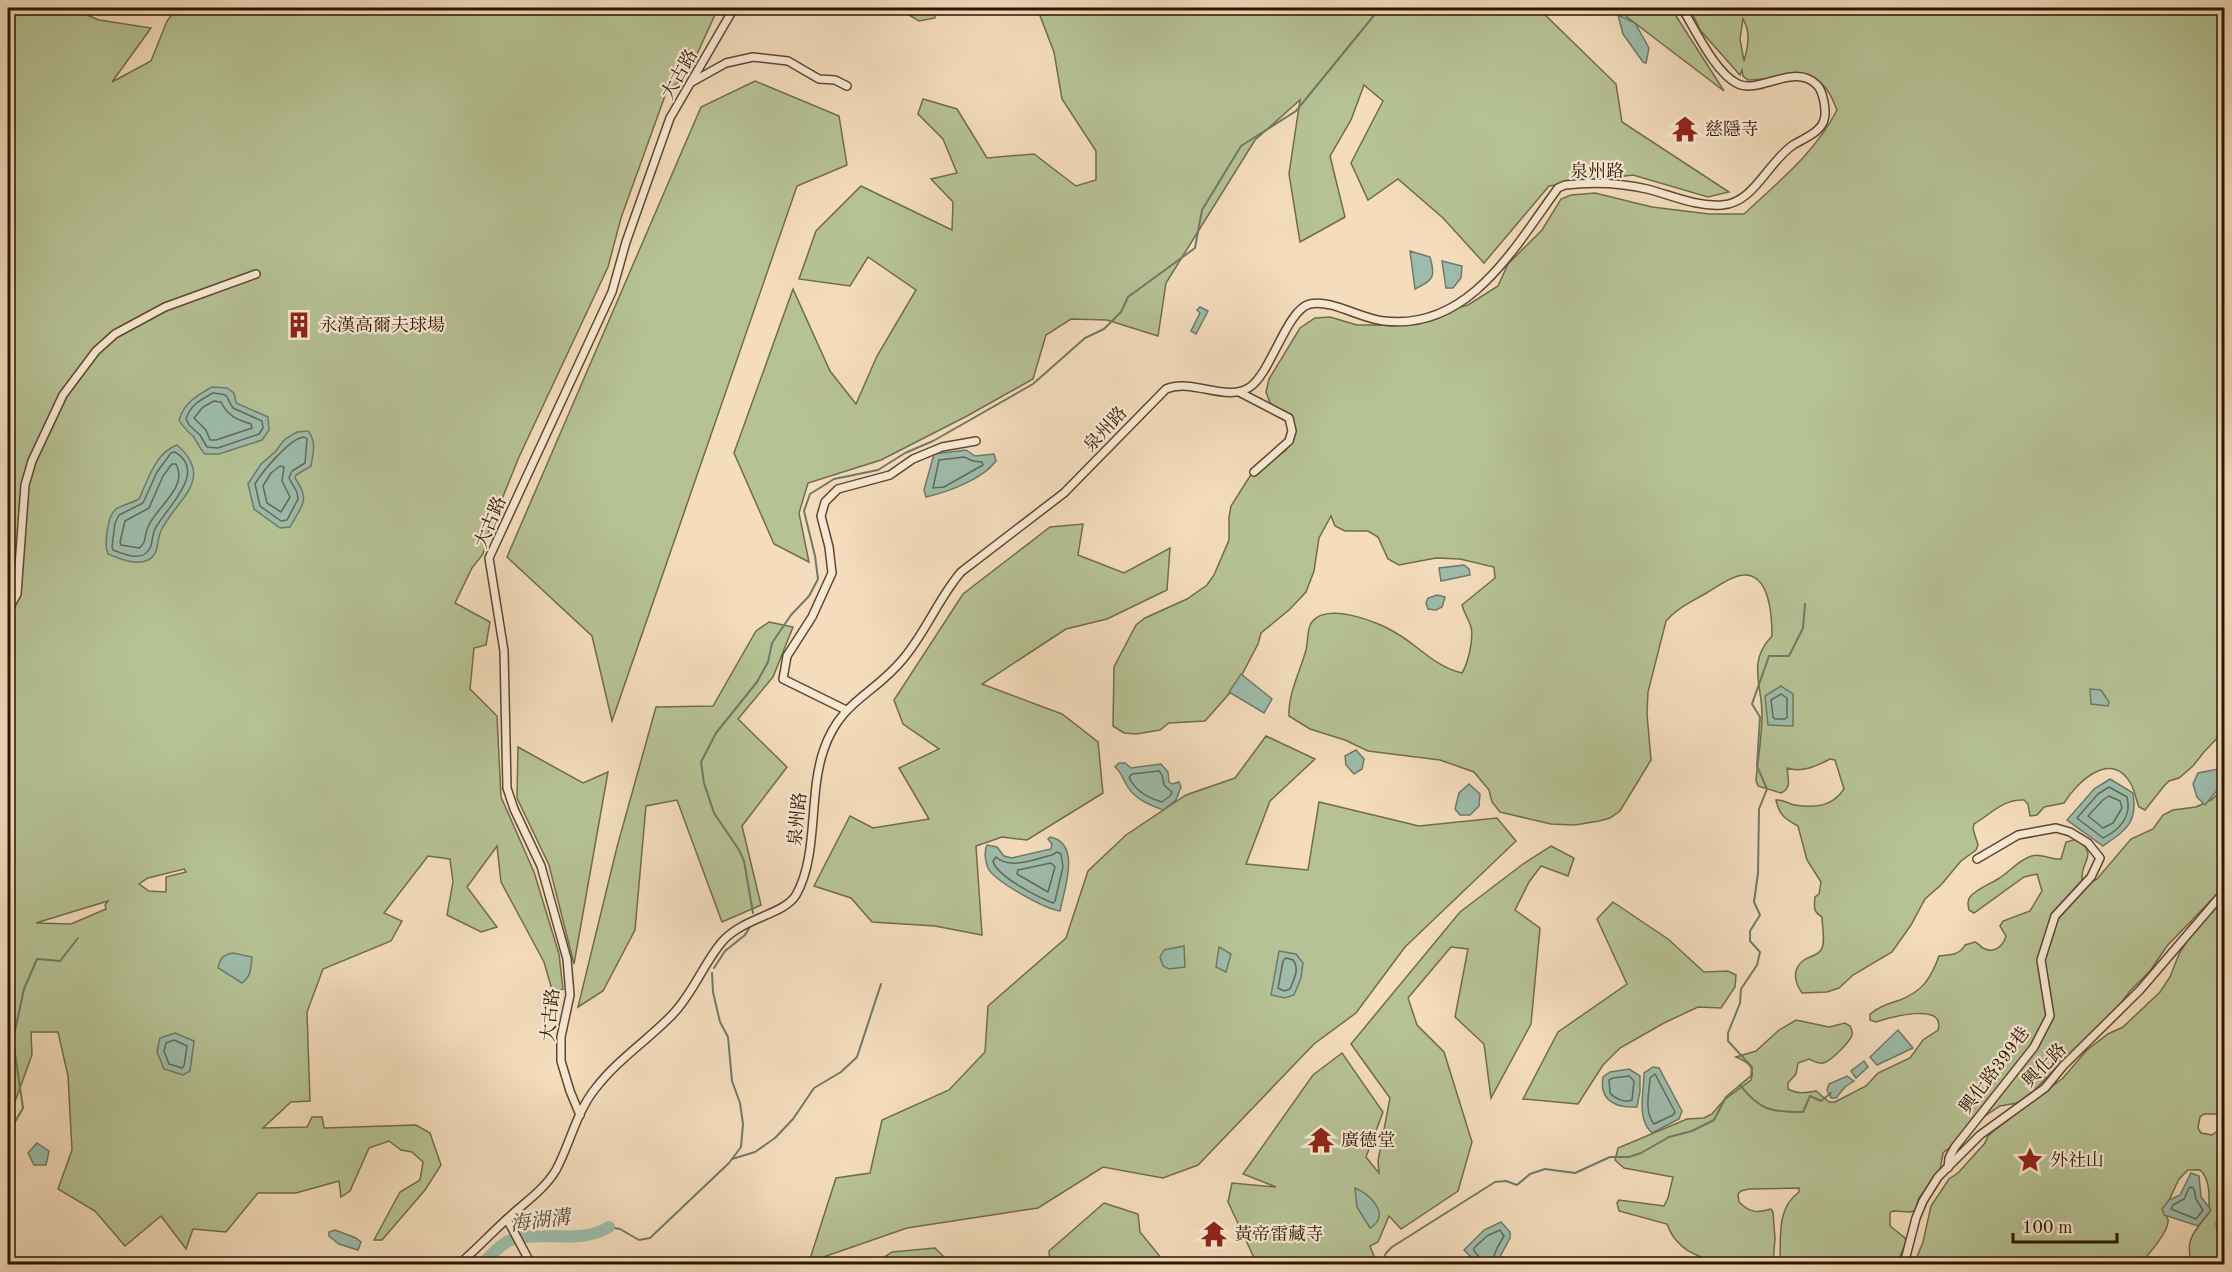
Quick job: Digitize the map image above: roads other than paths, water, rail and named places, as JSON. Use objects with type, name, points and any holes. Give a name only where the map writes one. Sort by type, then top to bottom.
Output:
[{"type":"street","name":"大古路","points":[[580,1115],[561,1061],[561,1037],[570,995],[567,959],[541,866],[514,809],[507,788],[504,651],[489,558],[612,292],[626,242],[670,118],[734,8]]},
{"type":"street","name":"泉州路","points":[[459,1264],[544,1186],[553,1174],[593,1090],[610,1071],[675,1012],[725,938],[739,927],[780,908],[794,898],[804,876],[812,829],[815,789],[823,752],[831,731],[846,710],[903,660],[952,582],[1064,493],[1166,389],[1176,385],[1188,385],[1224,392],[1239,392],[1250,387],[1256,382],[1298,311],[1309,304],[1326,304],[1376,320],[1410,323],[1438,316],[1457,306],[1477,291],[1558,188],[1565,184],[1634,186],[1711,206],[1725,205],[1741,201],[1787,149],[1820,128],[1825,119],[1818,86],[1811,80],[1798,77],[1781,78],[1754,87],[1739,85],[1715,62],[1682,8]]},
{"type":"street","points":[[692,82],[726,63],[753,57],[788,61],[819,79],[835,80],[847,86]]},
{"type":"street","points":[[8,610],[17,594],[25,485],[32,461],[63,395],[96,351],[115,334],[165,307],[256,274]]},
{"type":"street","points":[[1239,392],[1289,418],[1292,431],[1289,441],[1254,472]]},
{"type":"street","points":[[846,710],[783,679],[787,656],[812,617],[832,573],[829,547],[821,516],[825,502],[838,489],[890,475],[913,459],[942,447],[976,441]]},
{"type":"street","name":"興化路399巷","points":[[1948,1168],[1949,1158],[1955,1147],[2034,1047],[2050,1016],[2041,960],[2055,916],[2091,877],[2100,858],[2088,843],[2070,832],[2056,828],[2018,835],[1977,859]]},
{"type":"street","name":"興化路","points":[[1904,1264],[1916,1218],[1923,1201],[1938,1177],[1980,1135],[2045,1088],[2140,990],[2224,892]]},
{"type":"street","points":[[507,1219],[531,1264]]},
{"type":"water","points":[[1618,15],[1635,23],[1649,48],[1646,63],[1623,34]]},
{"type":"water","points":[[1410,251],[1430,257],[1433,270],[1432,278],[1415,289]]},
{"type":"water","points":[[1442,261],[1462,266],[1461,278],[1453,288],[1446,288]]},
{"type":"water","points":[[1200,307],[1208,311],[1196,334],[1191,331],[1200,313],[1197,310]]},
{"type":"water","points":[[212,387],[227,388],[234,393],[236,403],[268,417],[269,430],[262,440],[219,454],[205,454],[179,420],[191,400]]},
{"type":"water","points":[[308,431],[313,443],[311,466],[295,478],[303,492],[303,503],[290,527],[280,528],[254,509],[248,484],[261,464],[285,439],[297,432]]},
{"type":"water","points":[[177,445],[188,458],[193,469],[193,480],[189,490],[161,531],[156,551],[152,557],[143,562],[128,561],[108,554],[107,531],[113,513],[116,509],[139,499],[158,461],[163,454]]},
{"type":"water","points":[[966,450],[975,456],[994,454],[996,461],[983,474],[974,479],[926,497],[924,490],[934,454]]},
{"type":"water","points":[[1464,565],[1469,569],[1470,575],[1441,581],[1439,568]]},
{"type":"water","points":[[1437,595],[1445,597],[1442,607],[1436,610],[1428,609],[1426,603],[1428,598]]},
{"type":"water","points":[[1241,674],[1272,699],[1264,713],[1229,692]]},
{"type":"water","points":[[1781,686],[1793,694],[1793,726],[1768,725],[1765,696]]},
{"type":"water","points":[[2090,689],[2101,690],[2109,702],[2108,706],[2091,704]]},
{"type":"water","points":[[1356,750],[1364,759],[1362,769],[1354,774],[1346,765],[1345,756]]},
{"type":"water","points":[[1119,763],[1125,763],[1131,768],[1161,764],[1168,772],[1169,782],[1172,784],[1179,782],[1181,787],[1176,800],[1163,810],[1142,800],[1133,794],[1115,767]]},
{"type":"water","points":[[2218,769],[2224,782],[2205,805],[2197,797],[2193,784],[2198,773]]},
{"type":"water","points":[[2110,779],[2133,793],[2134,812],[2124,830],[2103,846],[2067,820],[2094,789]]},
{"type":"water","points":[[1469,784],[1480,794],[1479,806],[1470,815],[1460,815],[1455,809],[1459,793]]},
{"type":"water","points":[[1050,837],[1060,841],[1066,848],[1068,858],[1067,880],[1060,911],[1043,905],[1009,887],[992,873],[986,859],[987,845],[997,847],[1004,856],[1012,858],[1051,849],[1052,844],[1048,839]]},
{"type":"water","points":[[1184,946],[1185,967],[1169,969],[1163,966],[1160,957],[1164,950]]},
{"type":"water","points":[[1219,947],[1231,954],[1226,972],[1216,967]]},
{"type":"water","points":[[1279,951],[1296,954],[1303,963],[1301,978],[1294,995],[1285,998],[1271,995]]},
{"type":"water","points":[[233,953],[252,957],[249,975],[242,983],[218,968],[222,958]]},
{"type":"water","points":[[1898,1030],[1913,1048],[1877,1065],[1870,1057]]},
{"type":"water","points":[[175,1033],[194,1041],[190,1071],[183,1075],[164,1069],[157,1052],[160,1038]]},
{"type":"water","points":[[1864,1061],[1868,1067],[1856,1078],[1851,1071]]},
{"type":"water","points":[[1653,1067],[1659,1068],[1682,1111],[1679,1119],[1652,1133],[1644,1120],[1642,1105],[1644,1073]]},
{"type":"water","points":[[1629,1069],[1640,1076],[1637,1107],[1622,1106],[1611,1101],[1606,1097],[1602,1085],[1603,1077],[1610,1072]]},
{"type":"water","points":[[1847,1076],[1854,1081],[1845,1087],[1836,1098],[1831,1098],[1827,1090],[1829,1084]]},
{"type":"water","points":[[37,1143],[49,1151],[46,1165],[34,1165],[28,1153]]},
{"type":"water","points":[[2191,1173],[2199,1176],[2201,1197],[2211,1210],[2198,1226],[2164,1215],[2162,1209],[2169,1200],[2180,1195]]},
{"type":"water","points":[[1355,1188],[1367,1195],[1379,1211],[1376,1223],[1370,1228],[1357,1207]]},
{"type":"water","points":[[1501,1222],[1510,1232],[1510,1238],[1496,1264],[1478,1264],[1464,1250],[1484,1230]]},
{"type":"water","points":[[335,1230],[361,1242],[358,1250],[339,1244],[329,1236],[329,1232]]},
{"type":"waterway","points":[[753,913],[744,861],[714,813],[704,783],[701,762],[716,733],[757,682],[768,662],[772,643],[791,615],[809,596],[818,579],[804,511],[810,494],[834,479],[878,470],[905,453],[933,441],[1033,384],[1085,338],[1104,329],[1121,312],[1128,297],[1195,248],[1202,210],[1241,146],[1296,111],[1380,8]]},
{"type":"waterway","points":[[1382,1264],[1386,1253],[1392,1247],[1495,1182],[1506,1181],[1517,1185],[1530,1174],[1545,1169],[1575,1173],[1610,1157],[1629,1157],[1641,1153],[1669,1137],[1692,1131],[1714,1120],[1726,1097],[1751,1076],[1752,1067],[1728,1041],[1728,1033],[1740,1003],[1741,989],[1757,965],[1760,952],[1750,941],[1750,931],[1760,915],[1754,902],[1758,873],[1759,809],[1767,789],[1757,766],[1760,717],[1752,704],[1769,656],[1789,656],[1803,628],[1805,604]]},
{"type":"waterway","points":[[714,968],[725,951],[745,935],[751,925]]},
{"type":"waterway","points":[[8,1134],[23,1108],[13,1040],[24,989],[37,959],[60,961],[78,938]]},
{"type":"waterway","points":[[609,1227],[620,1229],[639,1240],[650,1238],[729,1163],[741,1147],[743,1124],[740,1103],[732,1081],[728,1037],[720,1022],[713,992],[712,973]]},
{"type":"waterway","points":[[732,1159],[755,1152],[775,1138],[793,1119],[814,1088],[841,1072],[857,1057],[881,984]]},
{"type":"waterway","points":[[1740,1085],[1761,1105],[1783,1111],[1803,1112],[1810,1096],[1821,1101],[1831,1093]]},
{"type":"waterway","name":"海湖溝","points":[[482,1264],[511,1240],[535,1236],[586,1235],[609,1227]]},
{"type":"place","name":"慈隱寺","points":[[1685,129]]},
{"type":"place","name":"永漢高爾夫球場","points":[[299,325]]},
{"type":"place","name":"廣德堂","points":[[1321,1140]]},
{"type":"place","name":"外社山","points":[[2030,1160]]},
{"type":"place","name":"黃帝雷藏寺","points":[[1214,1234]]}]
